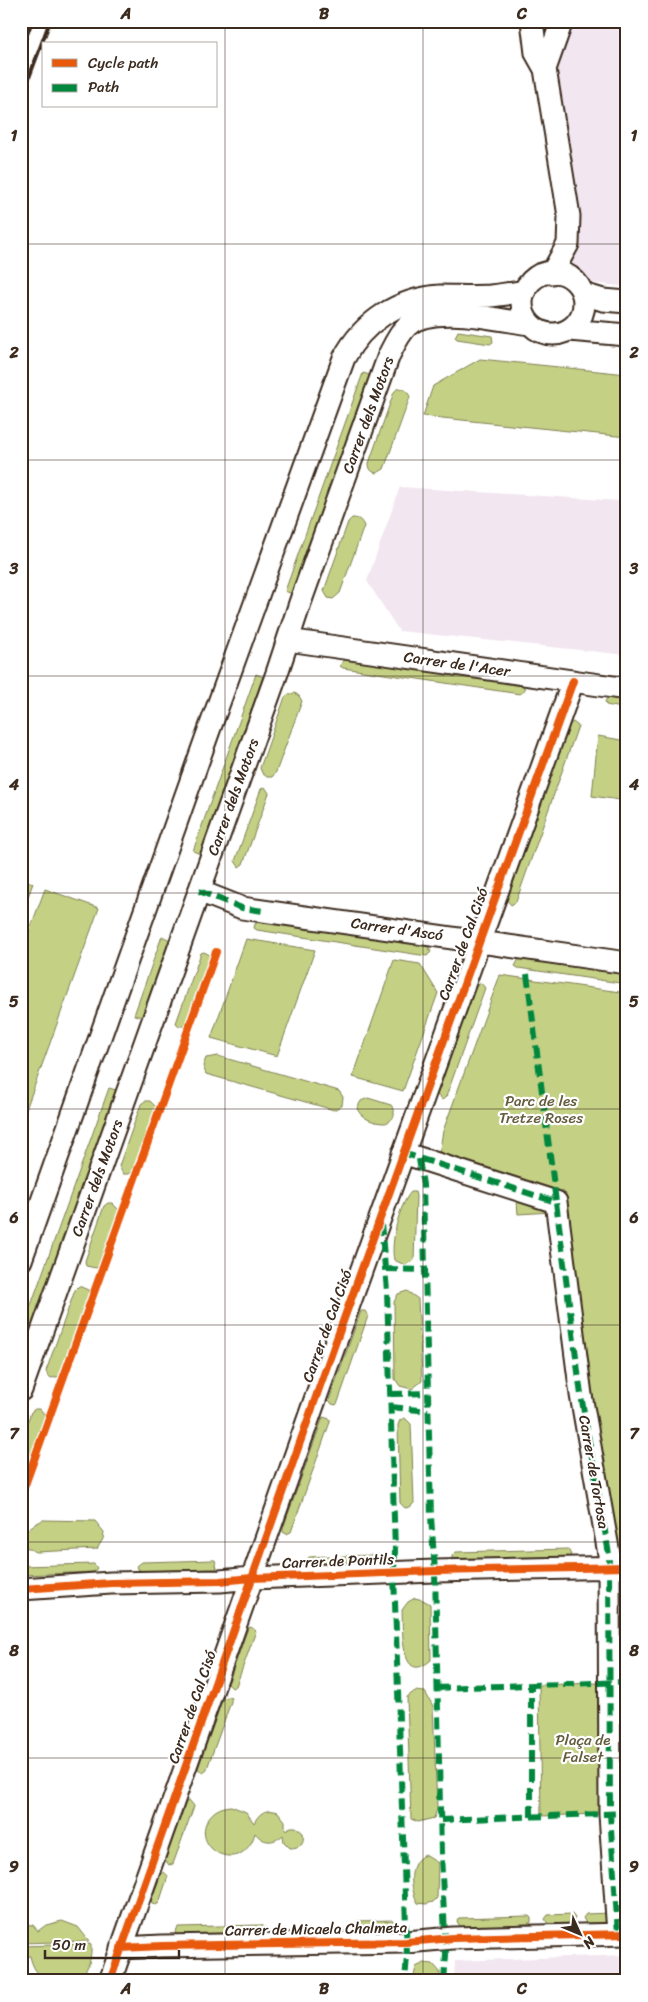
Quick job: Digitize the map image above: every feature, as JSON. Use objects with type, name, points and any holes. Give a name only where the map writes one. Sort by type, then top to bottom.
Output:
[{"type":"street","points":[[532,21],[536,53],[545,69],[569,216],[568,244],[552,273]]},
{"type":"street","points":[[545,69],[562,21]]},
{"type":"street","points":[[569,330],[580,318],[584,302],[582,294],[574,281],[566,275],[552,273],[538,276],[525,291],[522,309],[530,324],[544,333],[561,333],[569,330],[627,336]]},
{"type":"street","points":[[21,1260],[208,733],[344,358],[352,343],[362,331],[380,317],[402,305],[431,297],[492,296],[525,291]]},
{"type":"street","points":[[582,294],[603,300],[627,302]]},
{"type":"street","name":"Carrer dels Motors","points":[[21,1390],[396,339],[415,320],[436,314],[530,324]]},
{"type":"street","name":"Carrer de l'Acer","points":[[288,640],[627,690]]},
{"type":"street","name":"Carrer de Cal Cisó","points":[[110,1981],[478,940],[573,681]]},
{"type":"street","name":"Carrer d'Ascó","points":[[199,891],[242,908],[627,962]]},
{"type":"street","name":"Carrer de Tortosa","points":[[403,1154],[556,1202],[581,1395],[609,1554],[618,1567],[610,1814],[623,1934]]},
{"type":"street","name":"Carrer de Pontils","points":[[21,1589],[252,1578],[618,1567]]},
{"type":"street","name":"Carrer de Micaela Chalmeta","points":[[121,1948],[623,1934]]},
{"type":"shaded area","points":[[563,21],[627,21],[627,287],[574,281],[563,177],[545,69]]},
{"type":"shaded area","points":[[627,484],[627,655],[399,631],[367,581],[400,487],[620,501]]},
{"type":"shaded area","points":[[627,1955],[627,1981],[454,1981],[455,1961]]},
{"type":"green space","points":[[458,331],[492,336],[493,342],[490,344],[457,339],[455,337]]},
{"type":"green space","points":[[480,359],[627,374],[627,437],[423,416],[433,386]]},
{"type":"green space","points":[[363,373],[370,375],[292,594],[285,591]]},
{"type":"green space","points":[[398,388],[406,390],[410,397],[384,469],[375,473],[369,467],[369,463],[394,392]]},
{"type":"green space","points":[[352,518],[362,522],[364,526],[340,593],[333,599],[328,598],[324,591],[348,522]]},
{"type":"green space","points":[[344,659],[523,685],[525,689],[520,694],[343,668],[340,666]]},
{"type":"green space","points":[[256,674],[263,677],[200,854],[193,851]]},
{"type":"green space","points":[[295,693],[302,701],[276,772],[272,777],[267,777],[260,768],[285,697]]},
{"type":"green space","points":[[608,698],[627,701],[627,709],[606,705],[605,701]]},
{"type":"green space","points":[[573,722],[578,726],[516,902],[511,905],[507,900],[570,724]]},
{"type":"green space","points":[[598,736],[627,741],[627,801],[592,796]]},
{"type":"green space","points":[[265,787],[269,793],[243,864],[239,867],[235,861],[261,789]]},
{"type":"green space","points":[[21,879],[33,883],[21,916]]},
{"type":"green space","points":[[45,889],[99,908],[21,1123],[21,953]]},
{"type":"green space","points":[[259,921],[428,946],[431,952],[427,956],[257,930],[254,928],[255,924]]},
{"type":"green space","points":[[162,936],[170,940],[142,1017],[134,1015]]},
{"type":"green space","points":[[246,939],[315,950],[277,1056],[211,1038]]},
{"type":"green space","points":[[204,952],[210,955],[185,1026],[179,1026],[176,1023],[201,953]]},
{"type":"green space","points":[[519,959],[627,975],[627,984],[518,968],[515,966]]},
{"type":"green space","points":[[394,960],[420,964],[438,993],[403,1091],[353,1077]]},
{"type":"green space","name":"Parc de les Tretze Roses","points":[[500,975],[627,993],[627,1549],[598,1550],[551,1212],[518,1214],[516,1191],[439,1154],[443,1131]]},
{"type":"green space","points":[[481,983],[485,988],[446,1097],[442,1100],[437,1095],[476,986]]},
{"type":"green space","points":[[218,1056],[339,1091],[343,1097],[342,1105],[334,1110],[206,1074],[203,1066],[206,1058]]},
{"type":"green space","points":[[109,1088],[116,1090],[21,1357],[21,1333]]},
{"type":"green space","points":[[368,1098],[391,1105],[394,1109],[394,1116],[389,1122],[380,1123],[372,1121],[361,1115],[357,1108],[361,1101]]},
{"type":"green space","points":[[145,1101],[150,1101],[156,1107],[133,1171],[129,1174],[123,1174],[119,1166],[141,1104]]},
{"type":"green space","points":[[411,1192],[415,1192],[416,1196],[414,1260],[405,1265],[394,1260],[393,1244],[399,1215]]},
{"type":"green space","points":[[112,1203],[119,1210],[100,1265],[96,1268],[86,1266],[85,1261],[104,1206]]},
{"type":"green space","points":[[79,1286],[88,1290],[89,1294],[60,1376],[52,1378],[48,1376],[46,1371],[75,1290]]},
{"type":"green space","points":[[407,1291],[418,1299],[422,1381],[412,1389],[400,1386],[395,1379],[394,1302],[398,1294]]},
{"type":"green space","points":[[361,1311],[365,1311],[368,1316],[338,1402],[336,1405],[332,1404],[329,1400]]},
{"type":"green space","points":[[35,1409],[40,1409],[46,1416],[27,1471],[21,1474],[21,1440],[31,1412]]},
{"type":"green space","points":[[323,1417],[330,1419],[330,1422],[291,1532],[286,1534],[283,1532],[283,1528]]},
{"type":"green space","points":[[405,1418],[411,1424],[414,1503],[410,1507],[405,1508],[400,1503],[398,1425],[400,1420]]},
{"type":"green space","points":[[43,1520],[95,1521],[104,1532],[103,1539],[97,1549],[36,1552],[26,1547],[25,1536],[28,1529]]},
{"type":"green space","points":[[568,1549],[571,1555],[568,1558],[455,1561],[452,1559],[456,1552]]},
{"type":"green space","points":[[380,1555],[382,1561],[379,1564],[341,1564],[338,1559],[341,1556]]},
{"type":"green space","points":[[329,1556],[333,1560],[330,1565],[309,1566],[306,1562],[309,1557]]},
{"type":"green space","points":[[215,1560],[217,1569],[142,1571],[137,1566],[142,1562]]},
{"type":"green space","points":[[94,1564],[97,1568],[94,1572],[21,1575],[21,1566]]},
{"type":"green space","points":[[415,1598],[430,1604],[431,1660],[421,1667],[413,1666],[408,1661],[403,1640],[402,1610],[408,1602]]},
{"type":"green space","points":[[251,1627],[256,1631],[236,1686],[232,1688],[228,1684],[248,1628]]},
{"type":"green space","name":"Plaça de Falset","points":[[627,1682],[627,1813],[541,1816],[539,1685]]},
{"type":"green space","points":[[415,1691],[425,1692],[433,1706],[437,1809],[434,1818],[418,1822],[411,1819],[407,1697]]},
{"type":"green space","points":[[223,1698],[231,1698],[231,1702],[206,1771],[202,1773],[198,1768]]},
{"type":"green space","points":[[190,1801],[194,1806],[173,1864],[169,1865],[165,1860],[186,1802]]},
{"type":"green space","points":[[231,1806],[246,1812],[254,1823],[263,1812],[278,1812],[285,1821],[285,1830],[296,1827],[303,1833],[302,1842],[297,1847],[290,1848],[284,1842],[283,1835],[276,1840],[268,1841],[261,1839],[255,1833],[249,1846],[240,1854],[230,1856],[220,1854],[212,1849],[206,1840],[204,1830],[208,1819],[215,1811]]},
{"type":"green space","points":[[425,1855],[438,1863],[437,1898],[433,1902],[426,1904],[418,1903],[412,1884],[415,1863]]},
{"type":"green space","points":[[164,1872],[168,1876],[159,1903],[156,1905],[152,1904],[151,1901],[161,1874]]},
{"type":"green space","points":[[610,1913],[610,1923],[586,1923],[583,1918],[586,1914]]},
{"type":"green space","points":[[572,1914],[575,1918],[572,1923],[548,1924],[545,1919],[548,1915]]},
{"type":"green space","points":[[529,1916],[531,1922],[528,1924],[460,1927],[457,1921],[459,1918]]},
{"type":"green space","points":[[393,1920],[396,1924],[392,1929],[357,1930],[354,1924],[357,1921]]},
{"type":"green space","points":[[62,1921],[78,1927],[89,1941],[21,1943],[21,1924],[33,1925],[38,1931],[46,1925]]},
{"type":"green space","points":[[262,1925],[266,1929],[262,1934],[179,1936],[175,1933],[178,1927]]},
{"type":"green space","points":[[91,1944],[90,1959],[85,1971],[76,1978],[69,1980],[55,1981],[44,1978],[34,1968],[30,1956],[21,1957],[21,1946]]},
{"type":"green space","points":[[424,1963],[433,1964],[440,1972],[440,1981],[413,1981],[416,1967]]},
{"type":"railway","points":[[21,50],[32,21]]},
{"type":"railway","points":[[42,42],[50,21]]},
{"type":"railway","points":[[21,99],[42,43]]},
{"type":"marked path","points":[[199,891],[242,908],[264,911]]},
{"type":"marked path","points":[[527,974],[556,1202]]},
{"type":"marked path","points":[[403,1153],[556,1202],[581,1395],[609,1554],[610,1814],[618,1934]]},
{"type":"marked path","points":[[419,1159],[423,1185],[431,1517],[435,1571],[441,1854],[446,1955],[444,1981]]},
{"type":"marked path","points":[[381,1223],[387,1291],[407,1956],[405,1981]]},
{"type":"marked path","points":[[386,1269],[424,1270]]},
{"type":"marked path","points":[[391,1394],[427,1393]]},
{"type":"marked path","points":[[391,1407],[428,1411]]},
{"type":"marked path","points":[[437,1688],[627,1682]]},
{"type":"marked path","points":[[531,1685],[531,1817]]},
{"type":"marked path","points":[[441,1820],[627,1813]]},
{"type":"cycle path","points":[[110,1981],[322,1380],[573,681]]},
{"type":"cycle path","points":[[21,1496],[216,952]]},
{"type":"cycle path","points":[[21,1589],[111,1583],[220,1581],[252,1578],[435,1571],[627,1567]]},
{"type":"cycle path","points":[[121,1948],[406,1942],[453,1938],[627,1934]]}]
